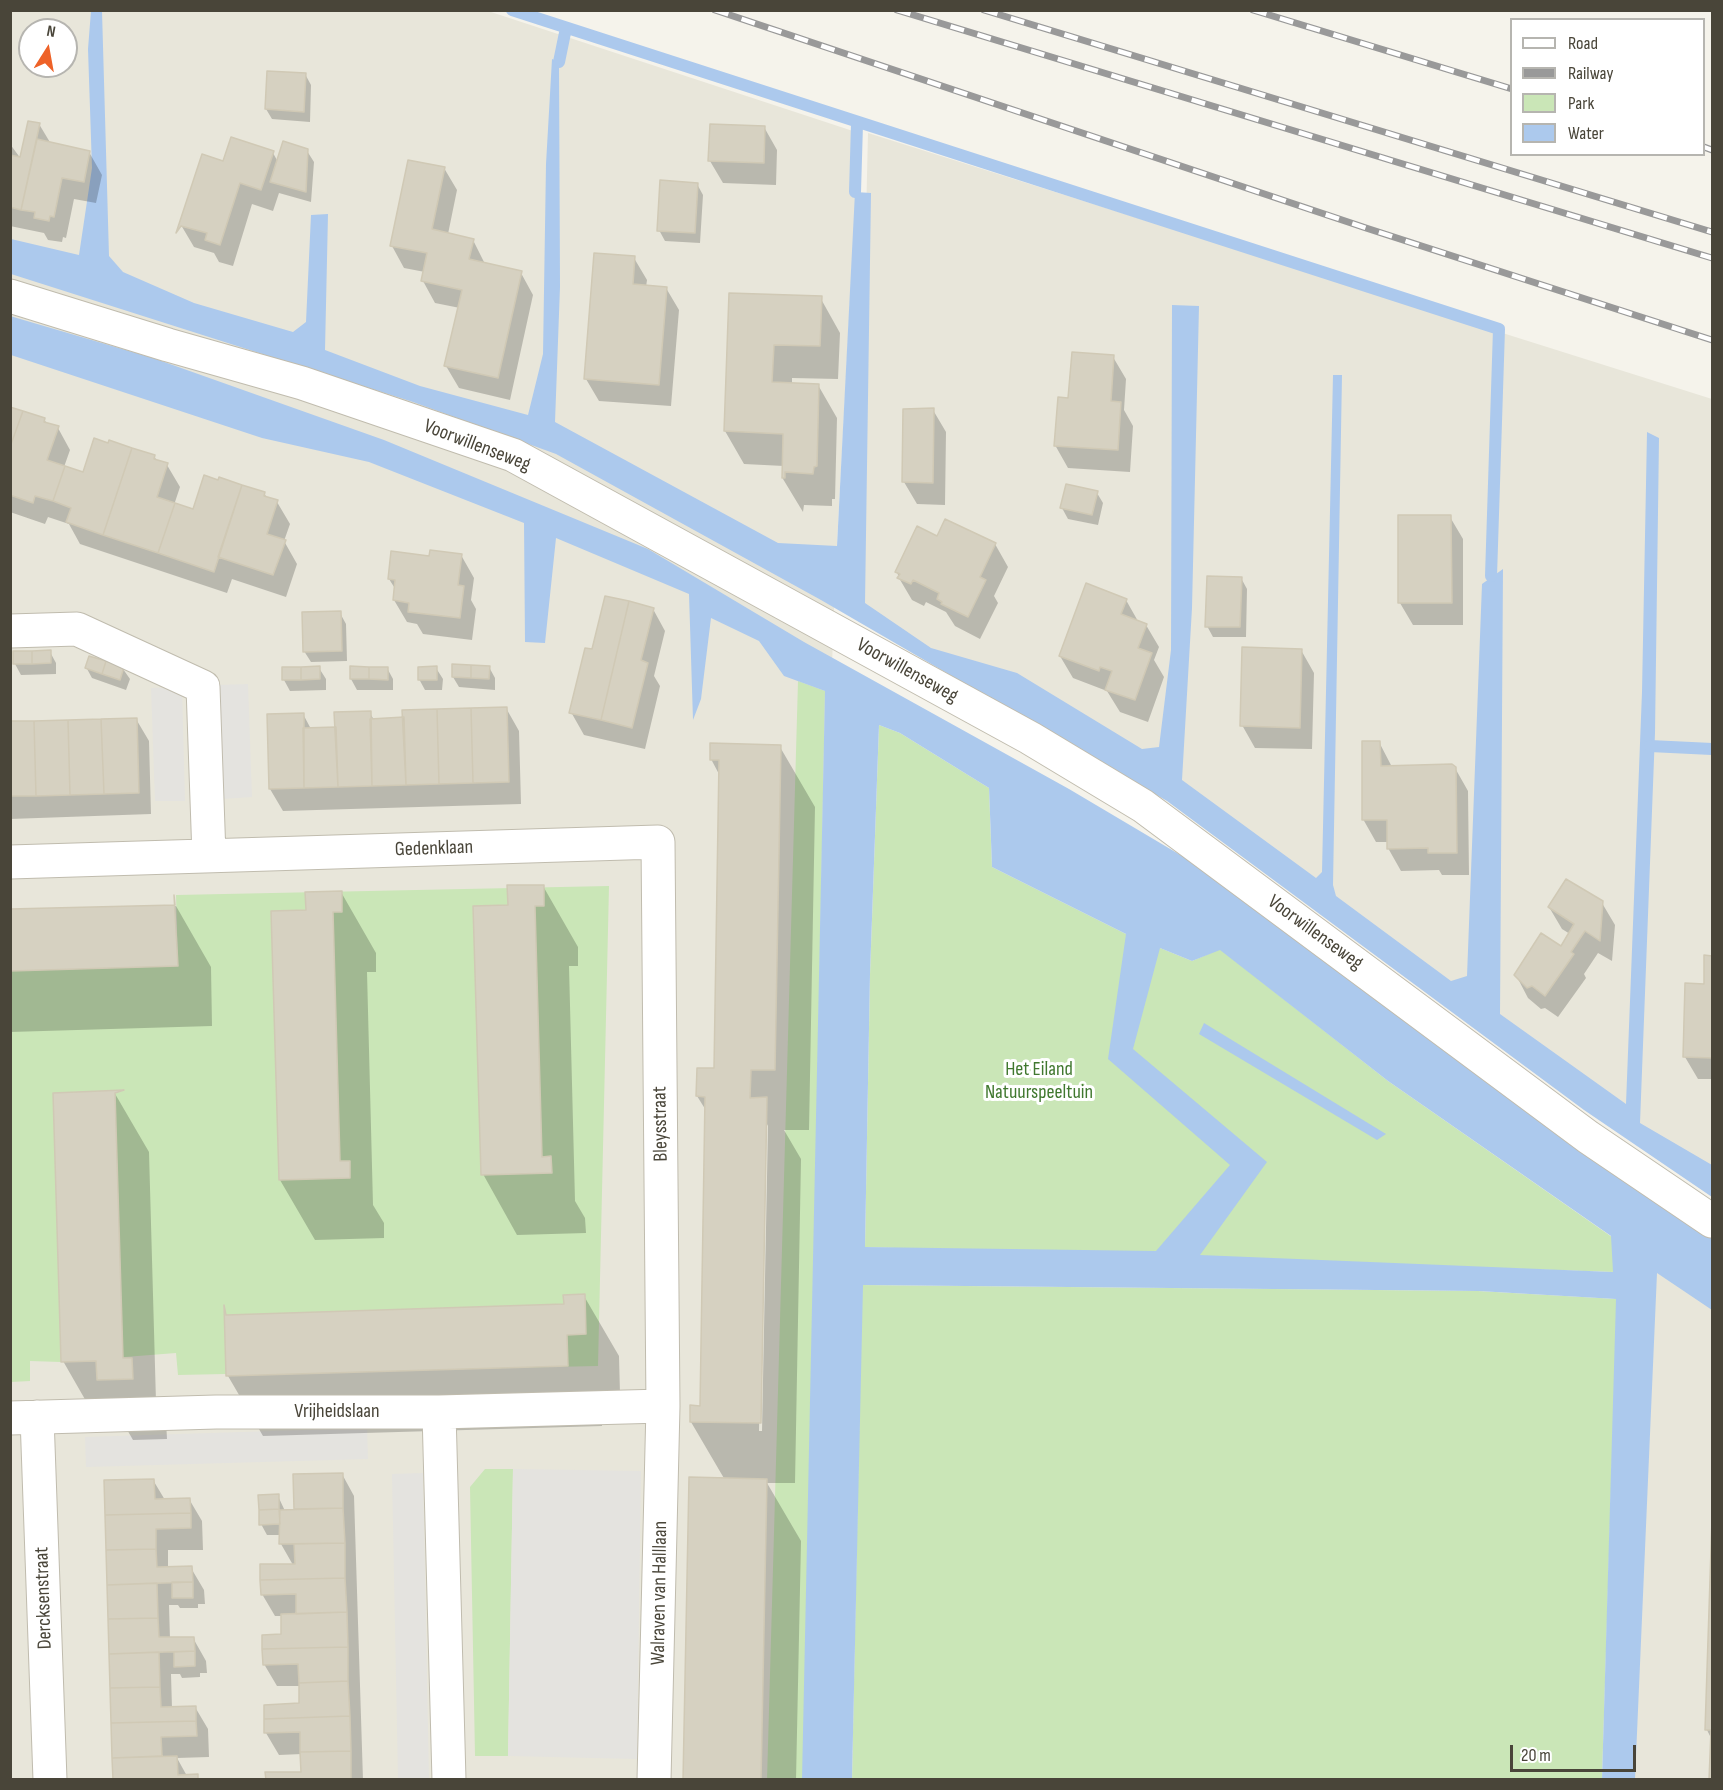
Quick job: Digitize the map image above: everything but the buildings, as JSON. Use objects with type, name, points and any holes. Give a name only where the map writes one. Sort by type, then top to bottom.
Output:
[{"type":"street","name":"Voorwillenseweg","points":[[10,296],[177,348],[302,383],[513,455],[1030,738],[1143,806],[1588,1137],[1713,1221]]},
{"type":"street","points":[[10,632],[77,629],[203,687],[209,856]]},
{"type":"street","name":"Gedenklaan","points":[[10,862],[658,842]]},
{"type":"street","name":"Bleysstraat","points":[[658,842],[663,1406]]},
{"type":"street","name":"Vrijheidslaan","points":[[24,1418],[228,1412],[439,1412],[663,1406]]},
{"type":"street","name":"Walraven van Halllaan","points":[[654,1779],[663,1406]]},
{"type":"street","points":[[439,1412],[449,1779]]},
{"type":"street","name":"Dercksenstraat","points":[[24,1418],[50,1779]]},
{"type":"shaded area","points":[[11,11],[488,11],[859,133],[835,582],[792,1779],[11,1780]]},
{"type":"shaded area","points":[[868,133],[1712,399],[1712,1178],[1228,829],[857,605]]},
{"type":"shaded area","points":[[248,684],[252,797],[222,799],[218,685]]},
{"type":"shaded area","points":[[182,687],[185,801],[155,801],[151,688]]},
{"type":"shaded area","points":[[1653,1234],[1712,1275],[1712,1779],[1634,1780]]},
{"type":"shaded area","points":[[367,1428],[368,1459],[86,1467],[85,1437]]},
{"type":"shaded area","points":[[513,1469],[641,1471],[637,1759],[508,1756]]},
{"type":"shaded area","points":[[423,1473],[429,1779],[398,1779],[392,1474]]},
{"type":"green space","points":[[798,681],[825,691],[804,1779],[767,1780]]},
{"type":"green space","name":"Het Eiland Natuurspeeltuin","points":[[879,725],[900,733],[989,788],[992,867],[1126,934],[1192,961],[1220,949],[1388,1081],[1612,1237],[1614,1272],[865,1247],[870,974]]},
{"type":"green space","points":[[609,886],[598,1366],[178,1375],[176,1353],[61,1362],[30,1361],[30,1381],[11,1382],[10,971],[178,966],[176,895]]},
{"type":"green space","points":[[862,1285],[1478,1291],[1617,1299],[1602,1779],[852,1780]]},
{"type":"green space","points":[[485,1469],[513,1469],[508,1756],[475,1756],[470,1487]]},
{"type":"water","points":[[91,11],[102,11],[109,256],[123,272],[194,303],[293,332],[306,322],[311,215],[328,214],[325,350],[420,386],[528,415],[543,354],[546,164],[552,59],[559,62],[560,287],[555,422],[778,543],[837,546],[855,192],[871,193],[865,603],[931,648],[1017,673],[1142,749],[1159,747],[1171,650],[1172,305],[1199,306],[1192,608],[1182,780],[1316,878],[1322,872],[1333,375],[1342,375],[1333,885],[1336,896],[1451,981],[1467,976],[1482,584],[1503,569],[1500,1014],[1626,1104],[1642,692],[1647,432],[1659,438],[1655,733],[1640,1123],[1712,1165],[1712,1197],[1584,1110],[1167,801],[821,600],[556,454],[413,402],[11,274],[11,239],[79,255],[92,168],[88,49]]},
{"type":"water","points":[[10,316],[153,358],[384,440],[648,549],[804,642],[1069,789],[1258,901],[1482,1074],[1712,1238],[1712,1310],[1657,1273],[1635,1779],[1602,1779],[1616,1299],[1478,1291],[863,1285],[852,1779],[802,1779],[825,691],[784,676],[759,641],[711,618],[701,699],[693,720],[689,594],[556,538],[545,643],[525,642],[524,523],[369,462],[262,438],[11,355]],"holes":[[[879,725],[900,733],[989,788],[992,867],[1126,934],[1108,1059],[1230,1165],[1156,1251],[865,1247],[870,974]],[[1160,948],[1192,961],[1220,950],[1388,1081],[1611,1236],[1613,1272],[1200,1255],[1267,1162],[1133,1049]]]},
{"type":"water","points":[[1204,1023],[1386,1134],[1377,1140],[1199,1034]]},
{"type":"waterway","points":[[512,10],[1499,329],[1491,576]]},
{"type":"waterway","points":[[559,62],[566,28]]},
{"type":"waterway","points":[[855,192],[857,124]]},
{"type":"waterway","points":[[1650,746],[1712,749]]},
{"type":"railway","points":[[715,10],[1366,228],[1712,340]]},
{"type":"railway","points":[[897,10],[1712,258]]},
{"type":"railway","points":[[984,10],[1712,232]]},
{"type":"railway","points":[[1253,10],[1510,88]]},
{"type":"railway","points":[[1705,147],[1712,150]]}]
